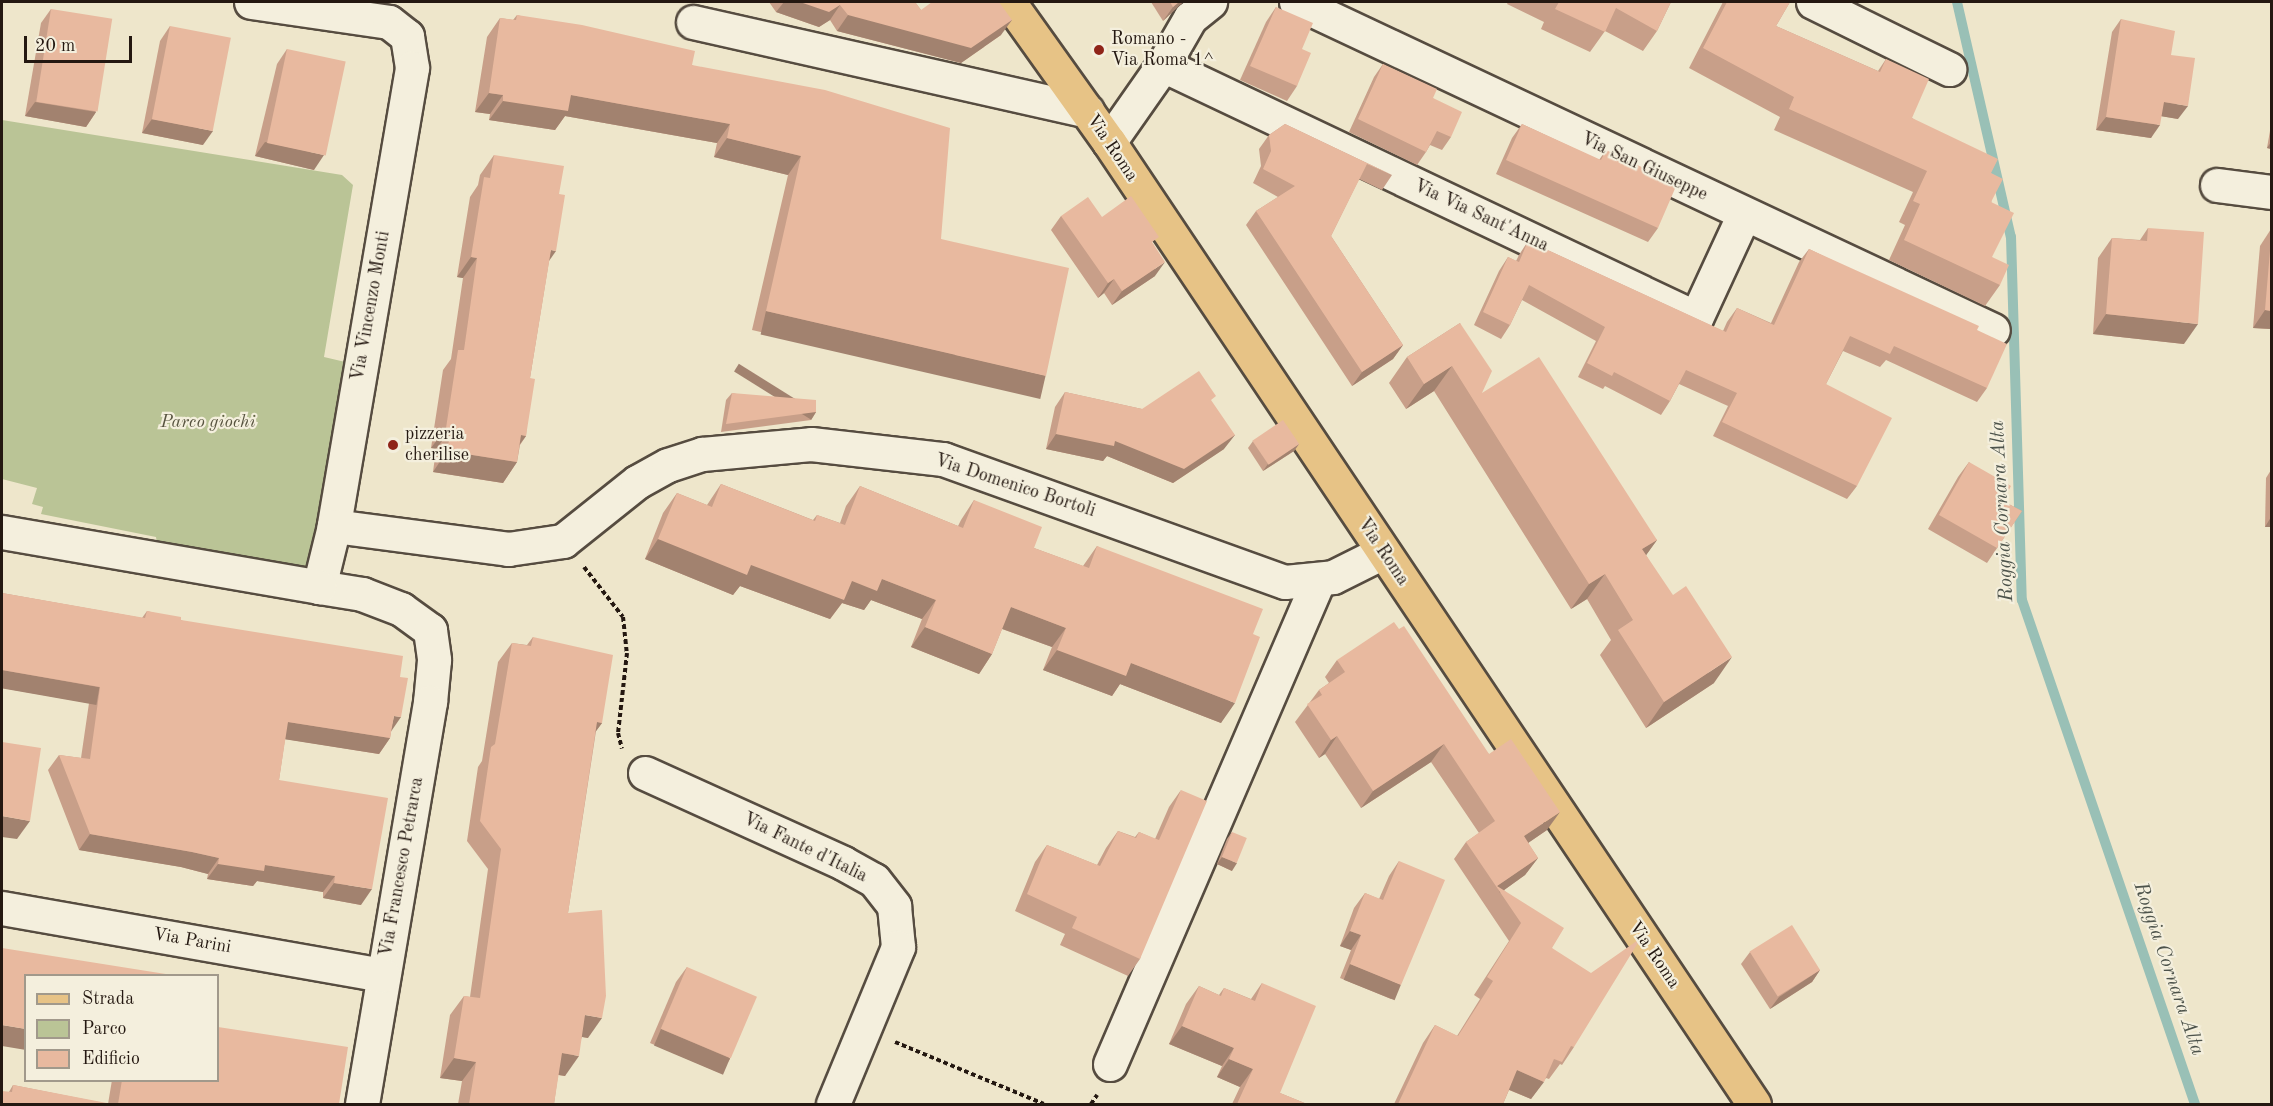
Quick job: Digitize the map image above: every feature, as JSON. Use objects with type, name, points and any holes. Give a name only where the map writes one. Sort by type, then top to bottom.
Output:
[{"type":"main road","name":"Via Roma","points":[[1009,2],[1109,142],[1754,1104]]},
{"type":"street","name":"Via Vincenzo Monti","points":[[251,2],[389,22],[400,15],[408,36],[412,68],[334,526],[319,587]]},
{"type":"street","points":[[1109,142],[1163,65],[1190,18],[1210,2]]},
{"type":"street","name":"Via San Giuseppe","points":[[1296,2],[1994,330]]},
{"type":"street","points":[[1813,2],[1949,69]]},
{"type":"street","points":[[693,22],[1087,111]]},
{"type":"street","name":"Via Via Sant'Anna","points":[[1163,65],[1696,318],[1744,214]]},
{"type":"street","points":[[2217,185],[2271,192]]},
{"type":"street","name":"Via Domenico Bortoli","points":[[563,541],[637,482],[668,465],[702,454],[812,444],[943,459],[1285,582],[1333,577],[1383,552]]},
{"type":"street","points":[[334,526],[508,549],[563,541]]},
{"type":"street","points":[[2,532],[319,587]]},
{"type":"street","points":[[1110,1064],[1319,579]]},
{"type":"street","name":"Via Francesco Petrarca","points":[[319,587],[362,594],[391,605],[430,630],[434,660],[430,702],[362,1104]]},
{"type":"street","name":"Via Fante d'Italia","points":[[645,773],[874,880],[894,906],[898,947],[833,1104]]},
{"type":"street","name":"Via Parini","points":[[2,908],[383,975]]},
{"type":"path","points":[[563,541],[623,617],[627,653],[618,733],[623,754],[645,773]]},
{"type":"path","points":[[864,1029],[1044,1104]]},
{"type":"green space","name":"Parco giochi","points":[[2,120],[342,175],[353,185],[324,357],[358,365],[308,568],[157,544],[156,537],[41,514],[43,507],[32,504],[37,488],[2,479]]},
{"type":"building","points":[[800,2],[915,2],[921,10],[932,2],[999,2],[1012,20],[971,48],[848,15],[840,5],[829,12]]},
{"type":"building","points":[[1559,2],[1671,2],[1657,31],[1616,8],[1605,32],[1555,9]]},
{"type":"building","points":[[1727,2],[1790,2],[1776,26],[1880,72],[1886,59],[1929,79],[1912,118],[1998,159],[1991,173],[2003,179],[1991,202],[2014,213],[1992,257],[2009,265],[2000,285],[1904,240],[1920,204],[1913,201],[1927,171],[1789,109],[1794,97],[1703,48]]},
{"type":"building","points":[[1276,7],[1313,23],[1302,49],[1311,53],[1297,86],[1250,66]]},
{"type":"building","points":[[51,9],[112,19],[98,112],[36,102]]},
{"type":"building","points":[[517,15],[582,25],[695,51],[692,65],[825,90],[950,128],[941,239],[1069,268],[1046,376],[766,311],[801,156],[727,138],[730,124],[571,95],[568,111],[503,101],[503,95],[489,93],[500,18],[516,20]]},
{"type":"building","points":[[2121,19],[2175,31],[2171,55],[2195,58],[2188,106],[2164,102],[2160,125],[2106,117]]},
{"type":"building","points":[[170,26],[231,38],[213,131],[152,119]]},
{"type":"building","points":[[287,49],[346,61],[326,155],[267,143]]},
{"type":"building","points":[[1383,64],[1437,89],[1433,98],[1462,112],[1451,137],[1437,131],[1426,152],[1358,119]]},
{"type":"building","points":[[1285,124],[1392,175],[1367,164],[1331,236],[1403,345],[1362,372],[1256,211],[1295,186],[1263,169],[1271,151],[1269,135]]},
{"type":"building","points":[[1522,124],[1601,160],[1606,150],[1677,184],[1658,228],[1506,160]]},
{"type":"building","points":[[494,155],[564,166],[559,194],[565,195],[556,251],[551,250],[530,378],[535,379],[526,436],[521,435],[517,462],[447,451],[451,429],[446,428],[458,350],[464,350],[477,258],[471,257],[484,177],[490,178]]},
{"type":"building","points":[[1131,196],[1159,237],[1152,242],[1165,262],[1122,291],[1114,279],[1108,283],[1061,216],[1088,197],[1102,217]]},
{"type":"building","points":[[2148,228],[2204,232],[2198,324],[2106,314],[2112,238],[2147,241]]},
{"type":"building","points":[[2271,239],[2271,311],[2265,310]]},
{"type":"building","points":[[1528,241],[1726,332],[1737,308],[1774,325],[1809,249],[1979,326],[1977,330],[2007,344],[1987,388],[1894,346],[1890,354],[1850,336],[1826,384],[1892,418],[1857,486],[1722,422],[1737,393],[1686,370],[1670,401],[1614,372],[1612,376],[1587,363],[1605,327],[1529,285],[1510,325],[1483,312],[1508,257],[1519,262]]},
{"type":"building","points":[[1460,323],[1492,371],[1482,393],[1539,357],[1657,540],[1642,549],[1673,595],[1686,586],[1732,657],[1664,702],[1618,630],[1633,620],[1605,574],[1589,584],[1452,366],[1424,384],[1407,357]]},
{"type":"building","points":[[1199,371],[1216,396],[1211,400],[1235,435],[1184,469],[1115,441],[1114,446],[1056,434],[1065,392],[1142,409]]},
{"type":"building","points":[[732,393],[816,400],[816,412],[726,424]]},
{"type":"building","points":[[1283,420],[1299,444],[1269,465],[1252,441]]},
{"type":"building","points":[[1969,462],[2011,486],[2003,501],[2022,511],[1997,548],[1939,515]]},
{"type":"building","points":[[721,484],[815,521],[817,515],[845,525],[860,486],[963,528],[974,500],[1042,527],[1034,548],[1089,568],[1097,546],[1263,609],[1253,634],[1260,637],[1235,703],[1131,663],[1126,676],[1057,650],[1066,628],[1011,607],[992,654],[925,627],[936,600],[882,579],[877,591],[852,581],[844,600],[751,565],[747,575],[658,539],[677,493],[712,507]]},
{"type":"building","points":[[2,593],[145,618],[147,611],[181,617],[181,620],[403,656],[400,677],[408,678],[401,717],[394,716],[390,738],[288,722],[279,780],[388,798],[372,889],[334,883],[335,876],[265,865],[264,871],[218,864],[219,858],[90,834],[59,755],[90,759],[100,687],[2,670]]},
{"type":"building","points":[[1394,622],[1399,629],[1404,626],[1489,754],[1511,739],[1560,812],[1524,836],[1538,858],[1497,886],[1564,928],[1552,948],[1591,973],[1641,938],[1574,1047],[1571,1046],[1562,1062],[1554,1059],[1544,1082],[1517,1070],[1503,1104],[1398,1104],[1435,1025],[1458,1036],[1493,981],[1487,977],[1521,923],[1466,842],[1495,821],[1444,744],[1373,791],[1337,736],[1331,740],[1307,704],[1322,695],[1319,690],[1345,672],[1337,660]]},
{"type":"building","points":[[533,637],[613,655],[602,723],[597,722],[568,913],[602,910],[606,996],[602,1018],[585,1015],[579,1056],[562,1053],[554,1104],[469,1104],[476,1062],[454,1058],[464,996],[480,998],[501,849],[480,821],[491,747],[495,744],[512,643],[531,646]]},
{"type":"building","points":[[2,742],[41,748],[30,821],[2,816]]},
{"type":"building","points":[[1181,790],[1207,801],[1140,959],[1072,928],[1077,917],[1027,894],[1047,845],[1100,866],[1118,831],[1136,838],[1139,832],[1159,840]]},
{"type":"building","points":[[1232,832],[1247,838],[1237,863],[1222,857]]},
{"type":"building","points":[[1399,861],[1445,880],[1401,985],[1350,964],[1361,935],[1350,931],[1365,893],[1383,900]]},
{"type":"building","points":[[1792,925],[1820,970],[1778,996],[1750,951]]},
{"type":"building","points":[[2,948],[166,974],[24,974],[24,1029],[2,1025]]},
{"type":"building","points":[[687,967],[757,997],[731,1058],[661,1029]]},
{"type":"building","points":[[1262,983],[1316,1006],[1280,1093],[1307,1104],[1237,1104],[1253,1069],[1229,1059],[1234,1048],[1182,1026],[1199,986],[1221,996],[1224,988],[1255,1001]]},
{"type":"building","points":[[219,1027],[348,1047],[339,1104],[118,1104],[122,1082],[219,1082]]},
{"type":"building","points":[[13,1085],[112,1104],[2,1104],[2,1091],[12,1092]]},
{"type":"waterway","name":"Roggia Cornara Alta","points":[[1957,2],[2011,237],[2022,600],[2195,1104]]},
{"type":"place","name":"Romano - Via Roma 1^","points":[[1099,50]]},
{"type":"place","name":"pizzeria cherilise","points":[[393,445]]}]
